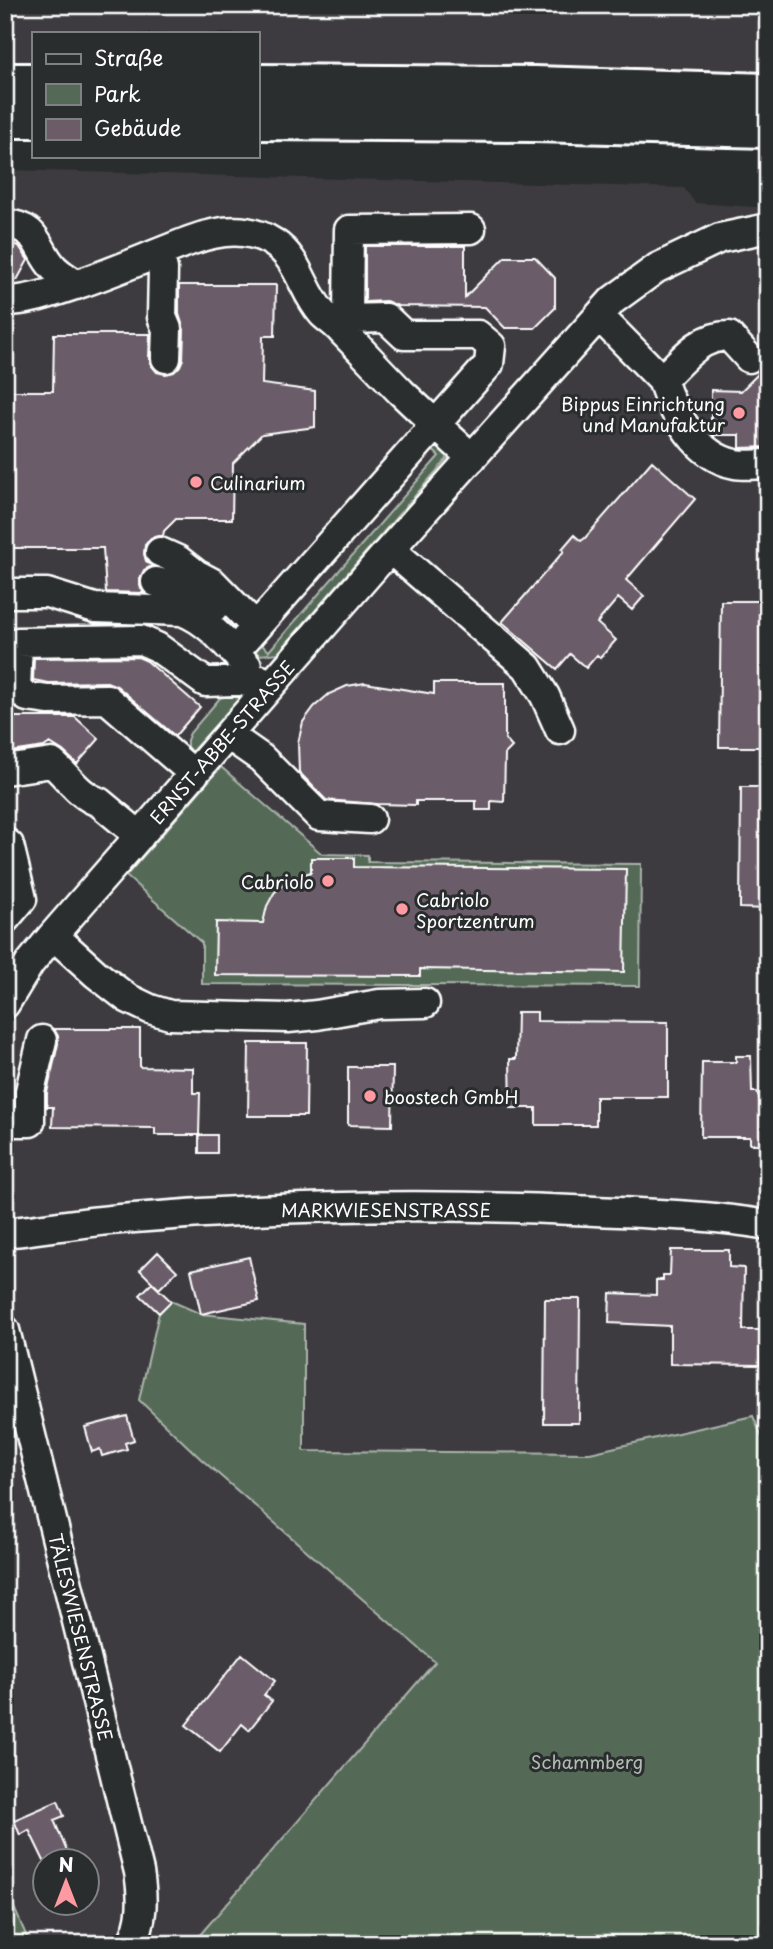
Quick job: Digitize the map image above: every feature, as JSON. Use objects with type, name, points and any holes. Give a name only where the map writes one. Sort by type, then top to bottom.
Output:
[{"type":"highway","points":[[5,83],[32,83]]},
{"type":"highway","points":[[259,84],[534,86],[768,93]]},
{"type":"highway","points":[[5,118],[32,118]]},
{"type":"highway","points":[[259,120],[534,122],[768,128]]},
{"type":"street","points":[[5,224],[20,226],[30,232],[53,267],[76,285]]},
{"type":"street","name":"ERNST-ABBE-STRASSE","points":[[5,1004],[30,963],[228,735],[265,684],[613,300],[657,268],[720,238],[768,228]]},
{"type":"street","points":[[344,324],[349,230],[471,229]]},
{"type":"street","points":[[5,301],[30,299],[106,276],[193,239],[245,231],[258,234],[275,243],[288,256],[310,298],[322,312],[344,324],[400,391],[472,458]]},
{"type":"street","points":[[159,254],[163,270],[162,317],[167,329],[166,358]]},
{"type":"street","points":[[598,316],[662,380],[666,394],[685,429],[714,457],[735,464],[768,464]]},
{"type":"street","points":[[245,640],[489,364],[491,346],[478,335],[404,335],[386,318],[344,324]]},
{"type":"street","points":[[662,380],[696,346],[715,336],[729,336],[749,358]]},
{"type":"street","points":[[390,549],[527,667],[549,703],[560,730]]},
{"type":"street","points":[[194,774],[107,699],[48,700],[27,697],[16,688],[18,642],[141,640],[157,647],[205,682],[265,684],[245,640],[213,583],[196,574],[158,567],[208,604],[245,640]]},
{"type":"street","points":[[5,593],[47,593],[95,608],[182,611],[245,640]]},
{"type":"street","points":[[228,735],[261,758],[318,816],[370,819]]},
{"type":"street","points":[[5,770],[52,763],[91,799],[99,802],[140,836]]},
{"type":"street","points":[[5,842],[9,845],[22,899],[5,919]]},
{"type":"street","points":[[53,935],[127,998],[170,1015],[288,1018],[379,1004],[425,1003]]},
{"type":"street","points":[[5,1122],[30,1122],[30,1091],[42,1040]]},
{"type":"street","name":"MARKWIESENSTRASSE","points":[[5,1233],[120,1219],[383,1207],[635,1213],[768,1225]]},
{"type":"street","name":"TÄLESWIESENSTRASSE","points":[[5,1330],[139,1872],[143,1906],[131,1944]]},
{"type":"shaded area","points":[[5,5],[768,5],[768,76],[536,65],[259,67],[259,32],[32,32],[32,64],[5,62]]},
{"type":"shaded area","points":[[5,170],[684,188],[695,203],[768,208],[768,1944],[5,1944]]},
{"type":"green space","points":[[434,441],[449,455],[447,459],[278,653],[260,655],[254,650],[257,641],[269,651],[439,456],[428,446]]},
{"type":"green space","points":[[238,696],[238,701],[190,753],[187,752],[190,733],[220,698]]},
{"type":"green space","name":"Cabriolo Sportzentrum","points":[[221,767],[322,854],[368,855],[368,862],[641,864],[640,986],[202,984],[202,943],[126,876]]},
{"type":"green space","name":"Schammberg","points":[[171,1301],[201,1314],[304,1324],[304,1451],[590,1453],[753,1416],[768,1451],[768,1944],[192,1944],[435,1662],[201,1459],[139,1400],[159,1313]]},
{"type":"green space","points":[[5,1887],[30,1944],[5,1944]]},
{"type":"building","points":[[5,241],[19,246],[28,260],[17,280],[5,280]]},
{"type":"building","points":[[365,246],[465,246],[465,297],[505,257],[535,257],[555,278],[555,308],[535,328],[505,328],[485,307],[398,306],[386,301],[365,302]]},
{"type":"building","points":[[179,285],[276,285],[275,336],[263,336],[262,384],[315,391],[315,427],[262,434],[233,463],[232,519],[176,519],[164,531],[163,536],[151,538],[145,545],[146,561],[152,566],[144,570],[140,578],[144,593],[106,592],[103,548],[5,548],[5,391],[53,391],[54,334],[150,334],[149,357],[152,366],[157,372],[174,372],[183,359],[184,330],[179,314]]},
{"type":"building","name":"Bippus Einrichtung und Manufaktur","points":[[768,364],[768,447],[740,448],[740,435],[714,435],[711,432],[711,390],[741,391]]},
{"type":"building","points":[[652,461],[695,499],[626,580],[644,596],[632,610],[618,598],[597,623],[616,640],[600,658],[597,655],[586,668],[570,654],[557,669],[502,622],[564,551],[562,549],[574,535],[581,541],[585,538]]},
{"type":"building","points":[[721,601],[768,601],[768,747],[719,747]]},
{"type":"building","points":[[138,657],[147,661],[200,707],[175,736],[117,686],[107,682],[49,683],[33,680],[34,658]]},
{"type":"building","points":[[365,683],[434,694],[434,683],[505,683],[505,739],[512,747],[505,754],[504,802],[491,801],[491,810],[476,810],[476,801],[416,801],[416,805],[326,800],[299,772],[298,743],[303,722],[314,707],[329,694],[347,686]]},
{"type":"building","points":[[5,717],[75,717],[99,739],[77,764],[50,743],[44,747],[5,753]]},
{"type":"building","points":[[741,787],[768,787],[768,909],[740,908]]},
{"type":"building","points":[[311,858],[354,858],[354,867],[626,869],[624,972],[420,969],[420,976],[215,975],[216,922],[263,923],[274,893],[288,880],[311,872]]},
{"type":"building","points":[[517,1012],[537,1012],[537,1021],[668,1022],[668,1097],[596,1097],[596,1125],[536,1125],[536,1108],[511,1108],[510,1059],[516,1059]]},
{"type":"building","points":[[54,1029],[140,1029],[140,1067],[193,1068],[193,1093],[200,1093],[199,1135],[155,1135],[155,1128],[52,1127],[53,1107],[47,1107],[47,1093],[58,1044]]},
{"type":"building","points":[[249,1043],[307,1043],[306,1116],[248,1116]]},
{"type":"building","points":[[736,1056],[751,1056],[752,1092],[757,1092],[762,1106],[768,1106],[768,1144],[750,1144],[750,1137],[701,1137],[702,1062],[736,1062]]},
{"type":"building","name":"boostech GmbH","points":[[348,1067],[393,1067],[392,1126],[348,1125]]},
{"type":"building","points":[[199,1135],[217,1135],[217,1153],[199,1153]]},
{"type":"building","points":[[671,1250],[729,1250],[729,1267],[744,1268],[743,1330],[761,1330],[760,1365],[670,1364],[670,1326],[609,1323],[610,1293],[656,1295],[656,1280],[663,1280],[663,1275],[670,1275]]},
{"type":"building","points":[[158,1252],[177,1271],[159,1289],[140,1270]]},
{"type":"building","points":[[249,1257],[259,1301],[201,1314],[191,1270]]},
{"type":"building","points":[[152,1283],[171,1301],[159,1313],[140,1295]]},
{"type":"building","points":[[545,1299],[580,1299],[579,1423],[544,1423]]},
{"type":"building","points":[[127,1416],[134,1440],[125,1443],[127,1449],[102,1456],[100,1449],[92,1452],[85,1427]]},
{"type":"building","points":[[242,1654],[275,1681],[264,1695],[272,1701],[249,1730],[242,1724],[220,1752],[186,1725]]},
{"type":"building","points":[[58,1801],[64,1816],[54,1820],[66,1848],[38,1848],[29,1830],[20,1835],[14,1820]]},
{"type":"place","name":"Bippus Einrichtung und Manufaktur","points":[[739,413]]},
{"type":"place","name":"Culinarium","points":[[196,482]]},
{"type":"place","name":"Cabriolo","points":[[328,881]]},
{"type":"place","name":"Cabriolo Sportzentrum","points":[[402,909]]},
{"type":"place","name":"boostech GmbH","points":[[370,1096]]}]
